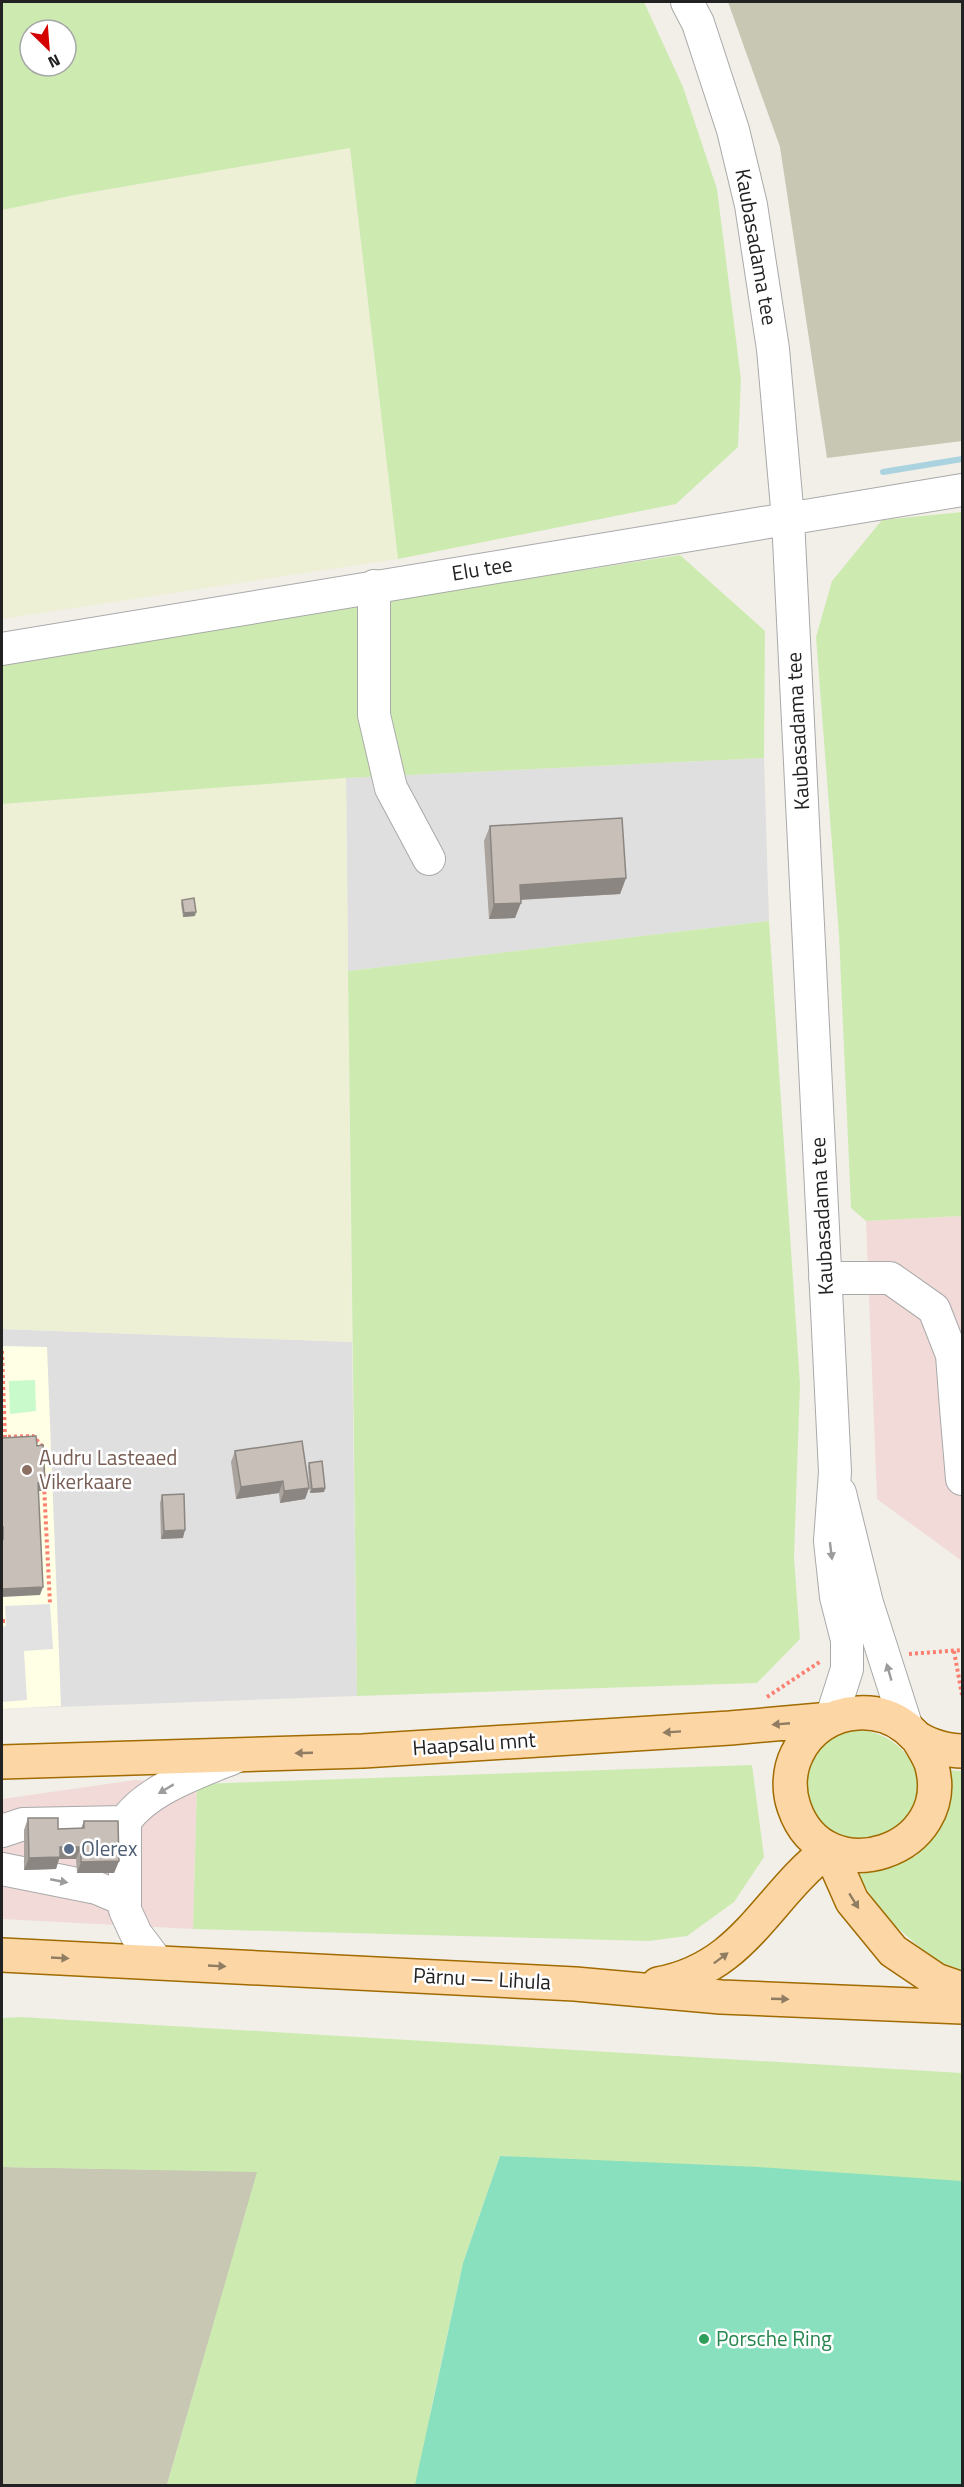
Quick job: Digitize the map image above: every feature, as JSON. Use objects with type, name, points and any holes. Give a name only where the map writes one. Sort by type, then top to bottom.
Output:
[{"type":"main road","points":[[913,1733],[930,1761],[934,1790],[929,1811],[918,1831],[895,1849],[872,1856],[853,1856],[829,1849],[815,1839],[801,1822],[792,1800],[790,1784],[796,1755],[804,1741],[831,1719],[860,1712],[879,1714],[949,1749],[963,1751]]},
{"type":"main road","name":"Haapsalu mnt","points":[[116,1759],[363,1751],[730,1728],[831,1719]]},
{"type":"main road","points":[[2,1762],[116,1759]]},
{"type":"main road","points":[[2,1783],[116,1759]]},
{"type":"main road","points":[[627,1988],[675,1981],[715,1963],[756,1926],[810,1863],[829,1849]]},
{"type":"main road","points":[[829,1849],[852,1901],[893,1951],[936,1980],[963,1989]]},
{"type":"main road","name":"Pärnu — Lihula","points":[[2,1955],[575,1984],[721,1997],[963,2007]]},
{"type":"street","name":"Kaubasadama tee","points":[[687,2],[698,23],[733,130],[752,205],[773,349],[788,519],[835,1472],[830,1540],[836,1597],[847,1640],[847,1669],[831,1719]]},
{"type":"street","name":"Elu tee","points":[[2,649],[963,490]]},
{"type":"street","points":[[374,586],[374,715],[391,788],[429,859]]},
{"type":"street","points":[[825,1278],[890,1278],[934,1309],[952,1354],[959,1408],[963,1479]]},
{"type":"street","name":"Kaubasadama tee","points":[[835,1472],[852,1533],[867,1603],[913,1733]]},
{"type":"street","points":[[158,1963],[136,1934],[125,1910],[125,1822],[129,1815],[151,1798],[182,1779],[238,1755]]},
{"type":"street","points":[[2,1831],[24,1824],[125,1822]]},
{"type":"street","points":[[2,1869],[97,1888],[125,1900]]},
{"type":"path","points":[[2,1351],[3,1437],[33,1436],[42,1446],[50,1604]]},
{"type":"path","points":[[884,1655],[963,1650]]},
{"type":"path","points":[[954,1651],[963,1695]]},
{"type":"path","points":[[762,1700],[820,1661],[847,1657]]},
{"type":"shaded area","points":[[728,2],[962,2],[962,441],[827,458],[780,147]]},
{"type":"shaded area","points":[[350,148],[398,559],[2,619],[2,210],[75,195]]},
{"type":"shaded area","points":[[764,758],[769,921],[348,971],[346,778]]},
{"type":"shaded area","points":[[346,778],[352,1342],[2,1329],[2,804]]},
{"type":"shaded area","points":[[962,1216],[962,1561],[877,1499],[866,1221]]},
{"type":"shaded area","points":[[2,1329],[352,1342],[357,1696],[2,1709]]},
{"type":"shaded area","name":"Audru Lasteaed Vikerkaare","points":[[2,1346],[47,1347],[61,1706],[2,1709]]},
{"type":"shaded area","points":[[50,1604],[53,1649],[24,1651],[27,1700],[2,1702],[2,1627],[6,1626],[5,1606]]},
{"type":"shaded area","points":[[135,1780],[197,1784],[193,1929],[2,1919],[2,1799]]},
{"type":"shaded area","points":[[2,2167],[258,2171],[167,2485],[2,2486]]},
{"type":"green space","points":[[2,2],[644,2],[683,87],[717,189],[741,379],[738,447],[676,504],[398,559],[350,148],[75,195],[2,210]]},
{"type":"green space","points":[[962,512],[962,1216],[866,1221],[851,1208],[839,935],[816,637],[832,581],[882,520]]},
{"type":"green space","points":[[680,555],[765,631],[764,758],[346,778],[2,804],[2,660]]},
{"type":"green space","points":[[769,921],[800,1384],[794,1557],[800,1639],[757,1683],[357,1696],[348,971]]},
{"type":"green space","points":[[35,1380],[36,1411],[10,1414],[9,1381]]},
{"type":"green space","points":[[851,1730],[871,1732],[889,1739],[903,1750],[913,1765],[918,1781],[917,1798],[910,1814],[897,1830],[885,1836],[851,1841],[836,1839],[823,1831],[804,1799],[809,1760],[826,1741]]},
{"type":"green space","points":[[752,1765],[764,1857],[734,1902],[687,1936],[649,1941],[193,1929],[197,1784]]},
{"type":"green space","points":[[946,1770],[962,1771],[962,1971],[933,1959],[883,1915],[858,1875],[916,1856],[942,1821]]},
{"type":"green space","points":[[21,2017],[962,2073],[962,2182],[500,2156],[463,2263],[430,2414],[589,2485],[167,2485],[257,2172],[2,2167],[2,2018]]},
{"type":"green space","name":"Porsche Ring","points":[[500,2156],[758,2167],[962,2181],[962,2485],[415,2485],[463,2263]]},
{"type":"building","points":[[622,818],[626,878],[520,885],[521,903],[494,904],[490,826]]},
{"type":"building","points":[[194,898],[196,912],[184,913],[182,900]]},
{"type":"building","points":[[36,1436],[37,1446],[43,1445],[45,1483],[38,1483],[43,1587],[2,1589],[2,1438]]},
{"type":"building","points":[[302,1441],[309,1488],[284,1491],[283,1481],[241,1487],[235,1451]]},
{"type":"building","points":[[322,1461],[325,1488],[312,1489],[309,1463]]},
{"type":"building","points":[[184,1494],[185,1530],[164,1531],[162,1495]]},
{"type":"building","name":"Olerex","points":[[28,1818],[58,1818],[58,1829],[84,1828],[84,1821],[118,1821],[119,1861],[81,1862],[81,1847],[60,1847],[60,1857],[29,1858]]},
{"type":"waterway","points":[[883,472],[962,459]]},
{"type":"place","name":"Audru Lasteaed Vikerkaare","points":[[27,1470]]},
{"type":"place","name":"Olerex","points":[[69,1849]]},
{"type":"place","name":"Porsche Ring","points":[[704,2339]]}]
